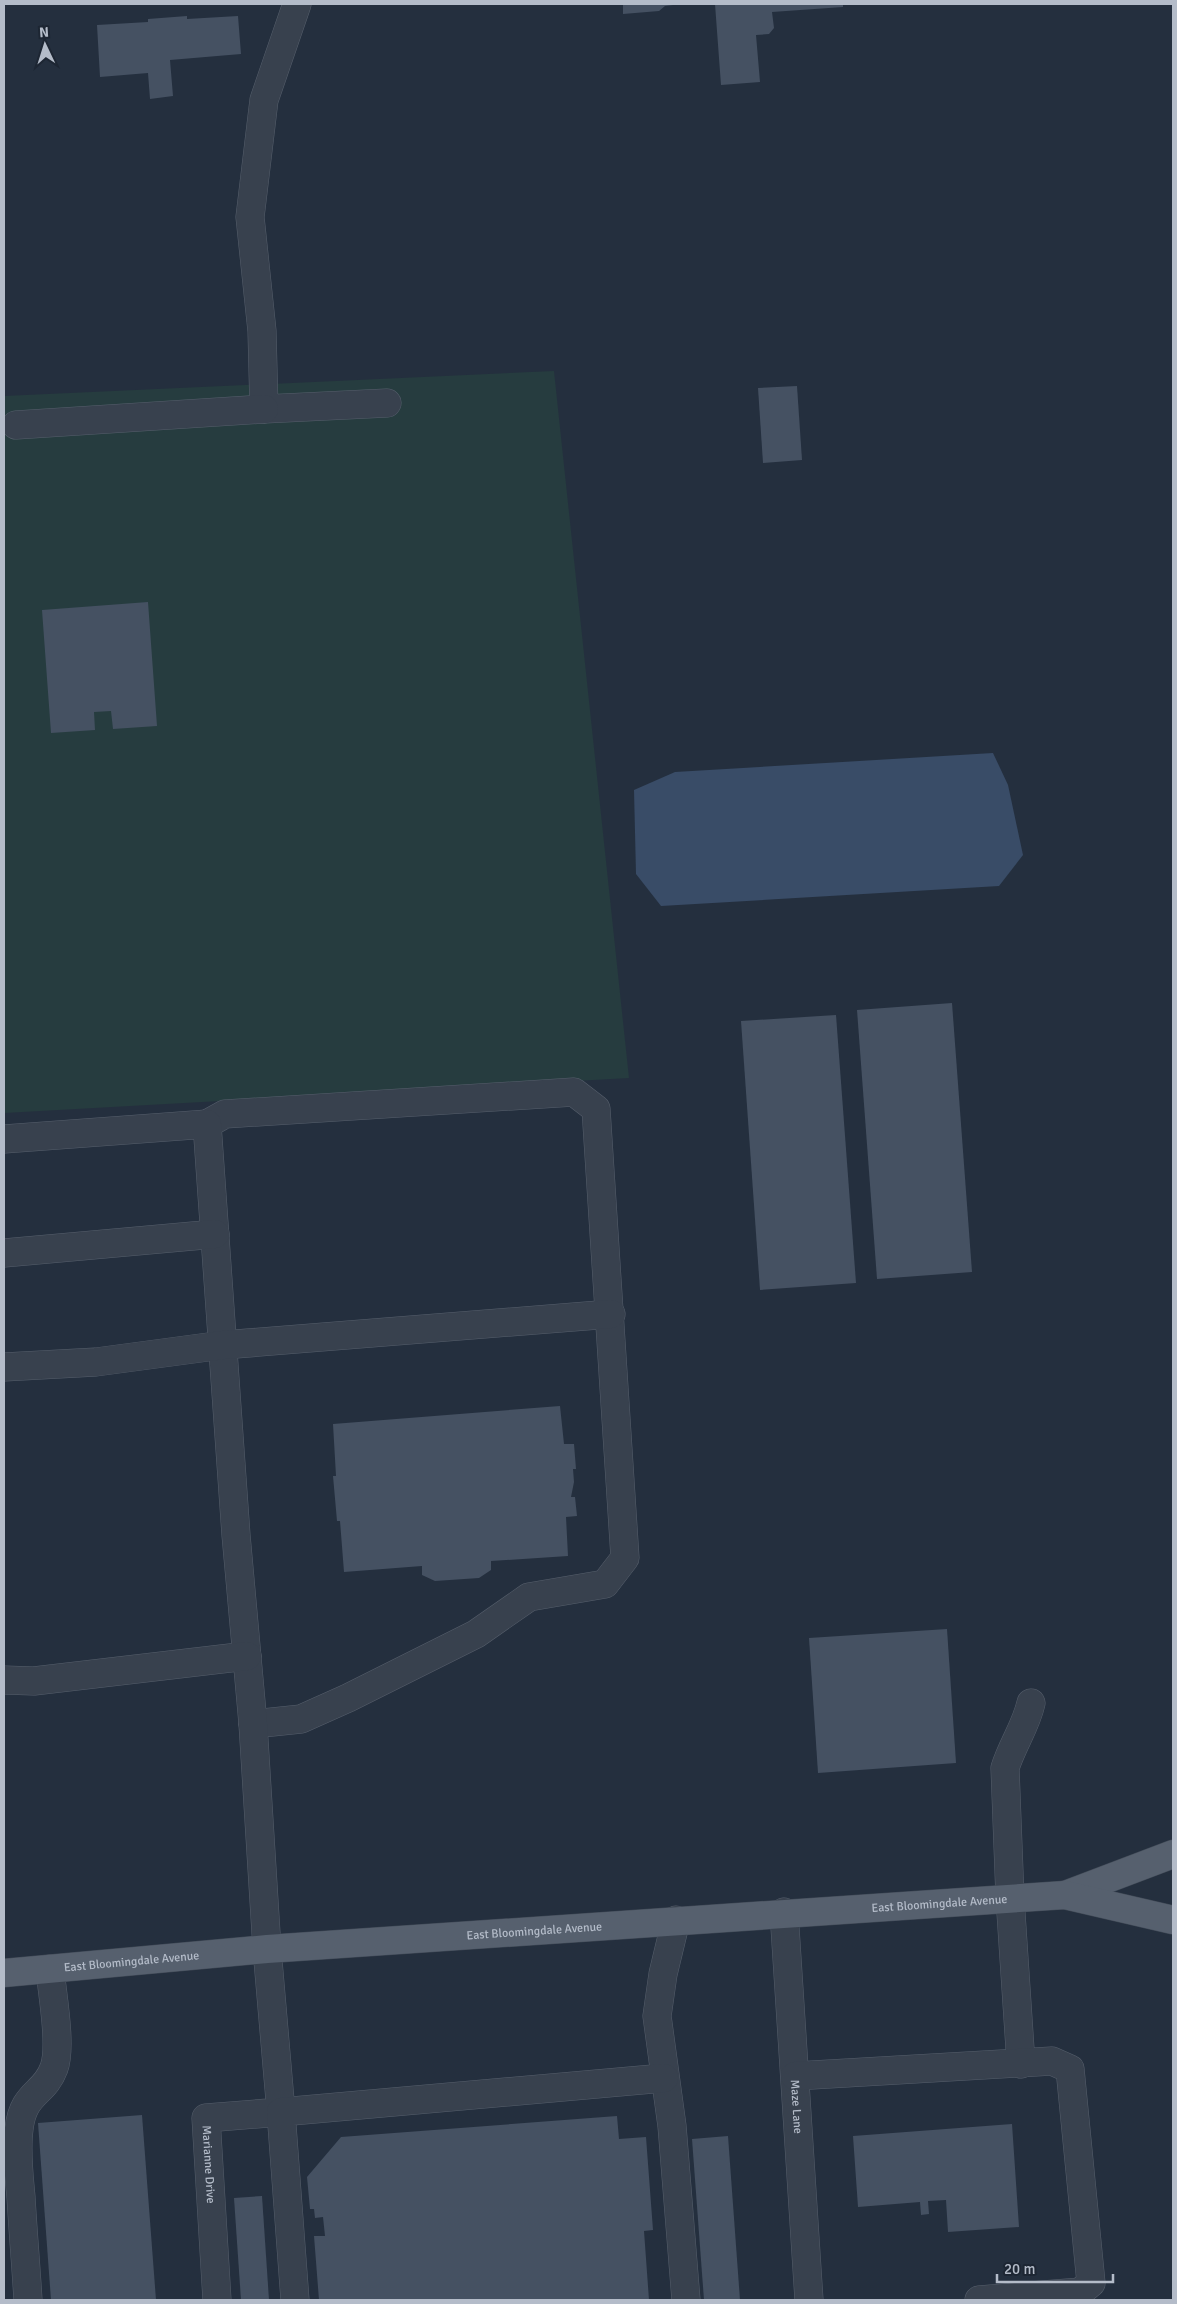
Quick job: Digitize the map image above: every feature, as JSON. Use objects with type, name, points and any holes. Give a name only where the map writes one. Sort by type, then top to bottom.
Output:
[{"type":"main road","name":"East Bloomingdale Avenue","points":[[1065,1895],[1173,1854]]},
{"type":"main road","name":"East Bloomingdale Avenue","points":[[4,1973],[267,1948],[784,1912],[1065,1895],[1173,1920]]},
{"type":"street","points":[[264,409],[262,331],[250,217],[264,100],[298,4]]},
{"type":"street","points":[[16,425],[387,403]]},
{"type":"street","points":[[4,1138],[207,1124],[225,1114],[574,1092],[596,1109],[611,1314],[625,1558],[605,1584],[530,1596],[476,1634],[348,1698],[301,1719],[253,1724]]},
{"type":"street","points":[[207,1124],[236,1535],[248,1656],[267,1948],[295,2300]]},
{"type":"street","points":[[4,1253],[215,1234]]},
{"type":"street","points":[[4,1367],[96,1362],[223,1345],[611,1314]]},
{"type":"street","points":[[4,1680],[34,1681],[248,1656]]},
{"type":"street","points":[[1021,2064],[1010,1898],[1005,1768],[1010,1753],[1028,1717],[1031,1703]]},
{"type":"street","name":"Maze Lane","points":[[784,1912],[809,2300]]},
{"type":"street","points":[[676,1920],[663,1974],[657,2016],[672,2126],[686,2300]]},
{"type":"street","points":[[28,2300],[18,2157],[18,2130],[22,2108],[32,2095],[47,2082],[54,2067],[56,2048],[50,1969]]},
{"type":"street","points":[[795,2076],[1052,2062],[1070,2069],[1091,2283],[1080,2292],[979,2300]]},
{"type":"street","points":[[281,2112],[664,2078]]},
{"type":"street","name":"Marianne Drive","points":[[217,2300],[206,2118],[281,2112]]},
{"type":"green space","points":[[554,371],[629,1078],[4,1113],[4,396]]},
{"type":"water","points":[[993,753],[1008,785],[1023,855],[999,886],[661,906],[636,874],[634,790],[675,772]]},
{"type":"building","points":[[623,4],[673,5],[665,6],[659,11],[623,14]]},
{"type":"building","points":[[715,4],[843,4],[843,7],[772,12],[774,28],[769,34],[756,35],[760,82],[721,85]]},
{"type":"building","points":[[187,16],[187,19],[238,16],[241,54],[170,60],[173,96],[150,99],[148,73],[100,77],[97,25],[148,22],[148,19]]},
{"type":"building","points":[[797,386],[802,460],[763,463],[758,388]]},
{"type":"building","points":[[148,602],[157,726],[113,729],[111,711],[94,712],[95,730],[51,733],[42,610]]},
{"type":"building","points":[[952,1003],[972,1272],[877,1279],[857,1010]]},
{"type":"building","points":[[836,1015],[856,1283],[760,1290],[741,1021]]},
{"type":"building","points":[[560,1406],[564,1444],[574,1444],[576,1469],[573,1469],[574,1482],[571,1497],[575,1497],[577,1516],[566,1517],[568,1556],[491,1561],[491,1570],[479,1578],[435,1581],[422,1575],[422,1566],[344,1572],[340,1521],[337,1521],[333,1476],[336,1476],[333,1424]]},
{"type":"building","points":[[947,1629],[956,1763],[818,1773],[809,1638]]},
{"type":"building","points":[[142,2115],[156,2300],[51,2300],[38,2123]]},
{"type":"building","points":[[617,2116],[619,2139],[646,2137],[653,2230],[644,2231],[649,2300],[319,2300],[314,2236],[325,2236],[323,2217],[315,2218],[314,2209],[310,2209],[307,2177],[341,2137]]},
{"type":"building","points":[[1012,2124],[1019,2227],[948,2232],[946,2200],[928,2201],[929,2214],[921,2215],[920,2202],[858,2207],[853,2136]]},
{"type":"building","points":[[728,2136],[740,2300],[704,2300],[692,2139]]},
{"type":"building","points":[[262,2196],[269,2300],[241,2300],[234,2198]]}]
